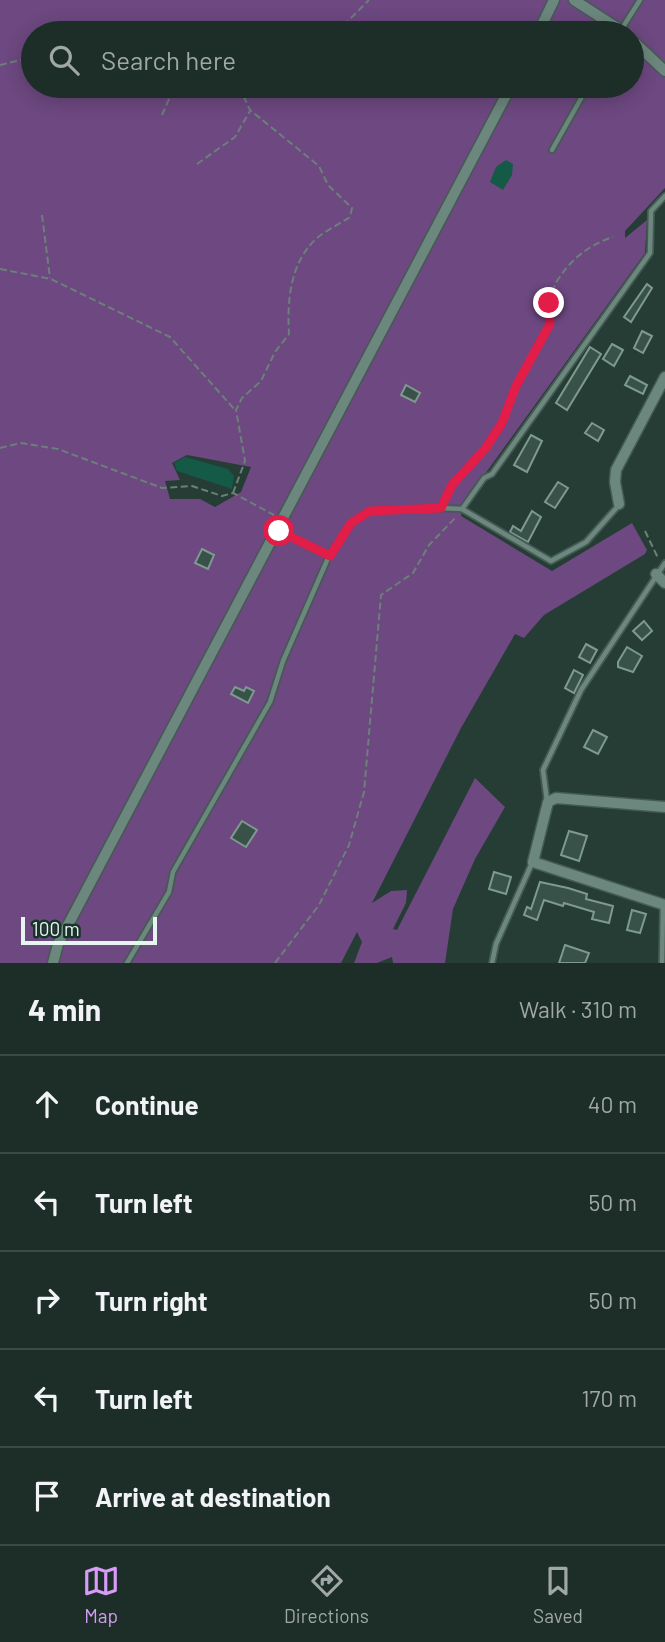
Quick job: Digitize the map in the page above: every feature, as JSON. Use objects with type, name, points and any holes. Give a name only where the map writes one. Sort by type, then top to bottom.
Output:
[{"type":"street","points":[[544,21],[554,0]]},
{"type":"street","points":[[575,0],[605,21]]},
{"type":"street","points":[[644,51],[665,71]]},
{"type":"street","points":[[53,963],[58,944],[285,520],[505,98]]},
{"type":"street","points":[[620,504],[615,482],[616,470],[665,377]]},
{"type":"street","points":[[656,574],[665,583]]},
{"type":"street","points":[[664,904],[533,862],[548,802],[556,798],[665,807]]},
{"type":"lane","points":[[628,21],[640,0]]},
{"type":"lane","points":[[552,150],[580,98]]},
{"type":"lane","points":[[462,509],[484,478],[492,474],[650,253],[651,211],[665,196]]},
{"type":"lane","points":[[127,963],[169,892],[173,872],[270,702],[283,661],[330,556],[351,523],[370,511],[462,509],[551,561],[586,542],[620,504]]},
{"type":"lane","points":[[279,531],[330,556]]},
{"type":"lane","points":[[548,802],[543,770],[581,690],[665,563]]},
{"type":"lane","points":[[492,963],[496,944],[533,862]]},
{"type":"lane","points":[[662,963],[664,904]]},
{"type":"path","points":[[348,21],[369,0]]},
{"type":"path","points":[[0,65],[21,60]]},
{"type":"path","points":[[162,115],[169,98]]},
{"type":"path","points":[[236,410],[242,398],[261,381],[275,352],[289,334],[287,301],[297,268],[316,239],[349,218],[352,208],[328,185],[319,166],[250,110],[244,98]]},
{"type":"path","points":[[197,164],[235,137],[250,110]]},
{"type":"path","points":[[41,215],[51,279]]},
{"type":"path","points":[[441,508],[452,485],[485,449],[502,423],[516,386],[550,324],[549,303],[554,285],[577,257],[598,242],[613,237]]},
{"type":"path","points":[[0,269],[51,279],[170,337],[236,410],[245,461],[233,493]]},
{"type":"path","points":[[0,448],[21,443],[58,449],[162,488],[192,486],[222,496],[233,493],[285,520]]},
{"type":"path","points":[[275,963],[319,905],[349,845],[364,792],[369,704],[381,595],[413,573],[429,545],[462,509]]},
{"type":"path","points":[[645,531],[656,554]]},
{"type":"shaded area","points":[[0,0],[665,0],[665,188],[625,231],[625,238],[647,220],[645,253],[464,503],[461,516],[552,571],[632,523],[647,550],[645,554],[544,615],[524,638],[515,634],[461,728],[372,903],[391,891],[407,890],[406,903],[393,929],[397,930],[475,778],[505,807],[475,859],[453,909],[445,963],[393,963],[392,957],[377,963],[354,963],[362,942],[357,932],[341,963],[0,963]],"holes":[[[187,455],[251,467],[241,492],[215,507],[200,499],[170,499],[165,481],[180,480],[172,463]]]},
{"type":"shaded area","points":[[506,160],[513,164],[512,175],[503,190],[490,182],[496,167]]},
{"type":"shaded area","points":[[185,457],[228,469],[234,476],[232,489],[177,471],[174,463]]},
{"type":"building","points":[[647,284],[652,288],[631,322],[624,317]]},
{"type":"building","points":[[642,331],[652,336],[643,353],[634,348]]},
{"type":"building","points":[[612,344],[623,350],[614,366],[603,359]]},
{"type":"building","points":[[590,347],[601,354],[567,410],[556,403]]},
{"type":"building","points":[[630,376],[647,385],[643,394],[625,385]]},
{"type":"building","points":[[406,385],[420,393],[415,402],[401,395]]},
{"type":"building","points":[[592,423],[604,430],[598,441],[585,433]]},
{"type":"building","points":[[531,435],[542,441],[527,472],[514,465]]},
{"type":"building","points":[[558,482],[568,488],[555,508],[545,502]]},
{"type":"building","points":[[532,511],[541,517],[528,542],[510,532],[513,526],[521,531]]},
{"type":"building","points":[[202,549],[214,555],[208,569],[195,563]]},
{"type":"building","points":[[644,621],[652,631],[642,640],[633,631]]},
{"type":"building","points":[[586,644],[597,650],[590,663],[579,657]]},
{"type":"building","points":[[627,647],[642,656],[633,672],[618,667]]},
{"type":"building","points":[[574,670],[583,675],[574,693],[565,688]]},
{"type":"building","points":[[235,687],[244,691],[246,687],[254,691],[248,703],[231,694]]},
{"type":"building","points":[[593,730],[607,737],[598,754],[584,747]]},
{"type":"building","points":[[242,821],[257,830],[246,847],[231,838]]},
{"type":"building","points":[[569,831],[587,836],[579,861],[561,855]]},
{"type":"building","points":[[494,872],[511,877],[506,894],[489,889]]},
{"type":"building","points":[[540,882],[587,894],[586,899],[613,906],[609,923],[592,919],[594,912],[544,900],[537,920],[524,915],[527,907],[531,909]]},
{"type":"building","points":[[632,910],[646,914],[640,933],[627,930]]},
{"type":"building","points":[[565,945],[589,953],[585,963],[559,963]]},
{"type":"route","points":[[279,531],[330,556],[351,523],[370,511],[441,508],[452,485],[485,449],[502,423],[516,386],[550,324],[549,303]]}]
